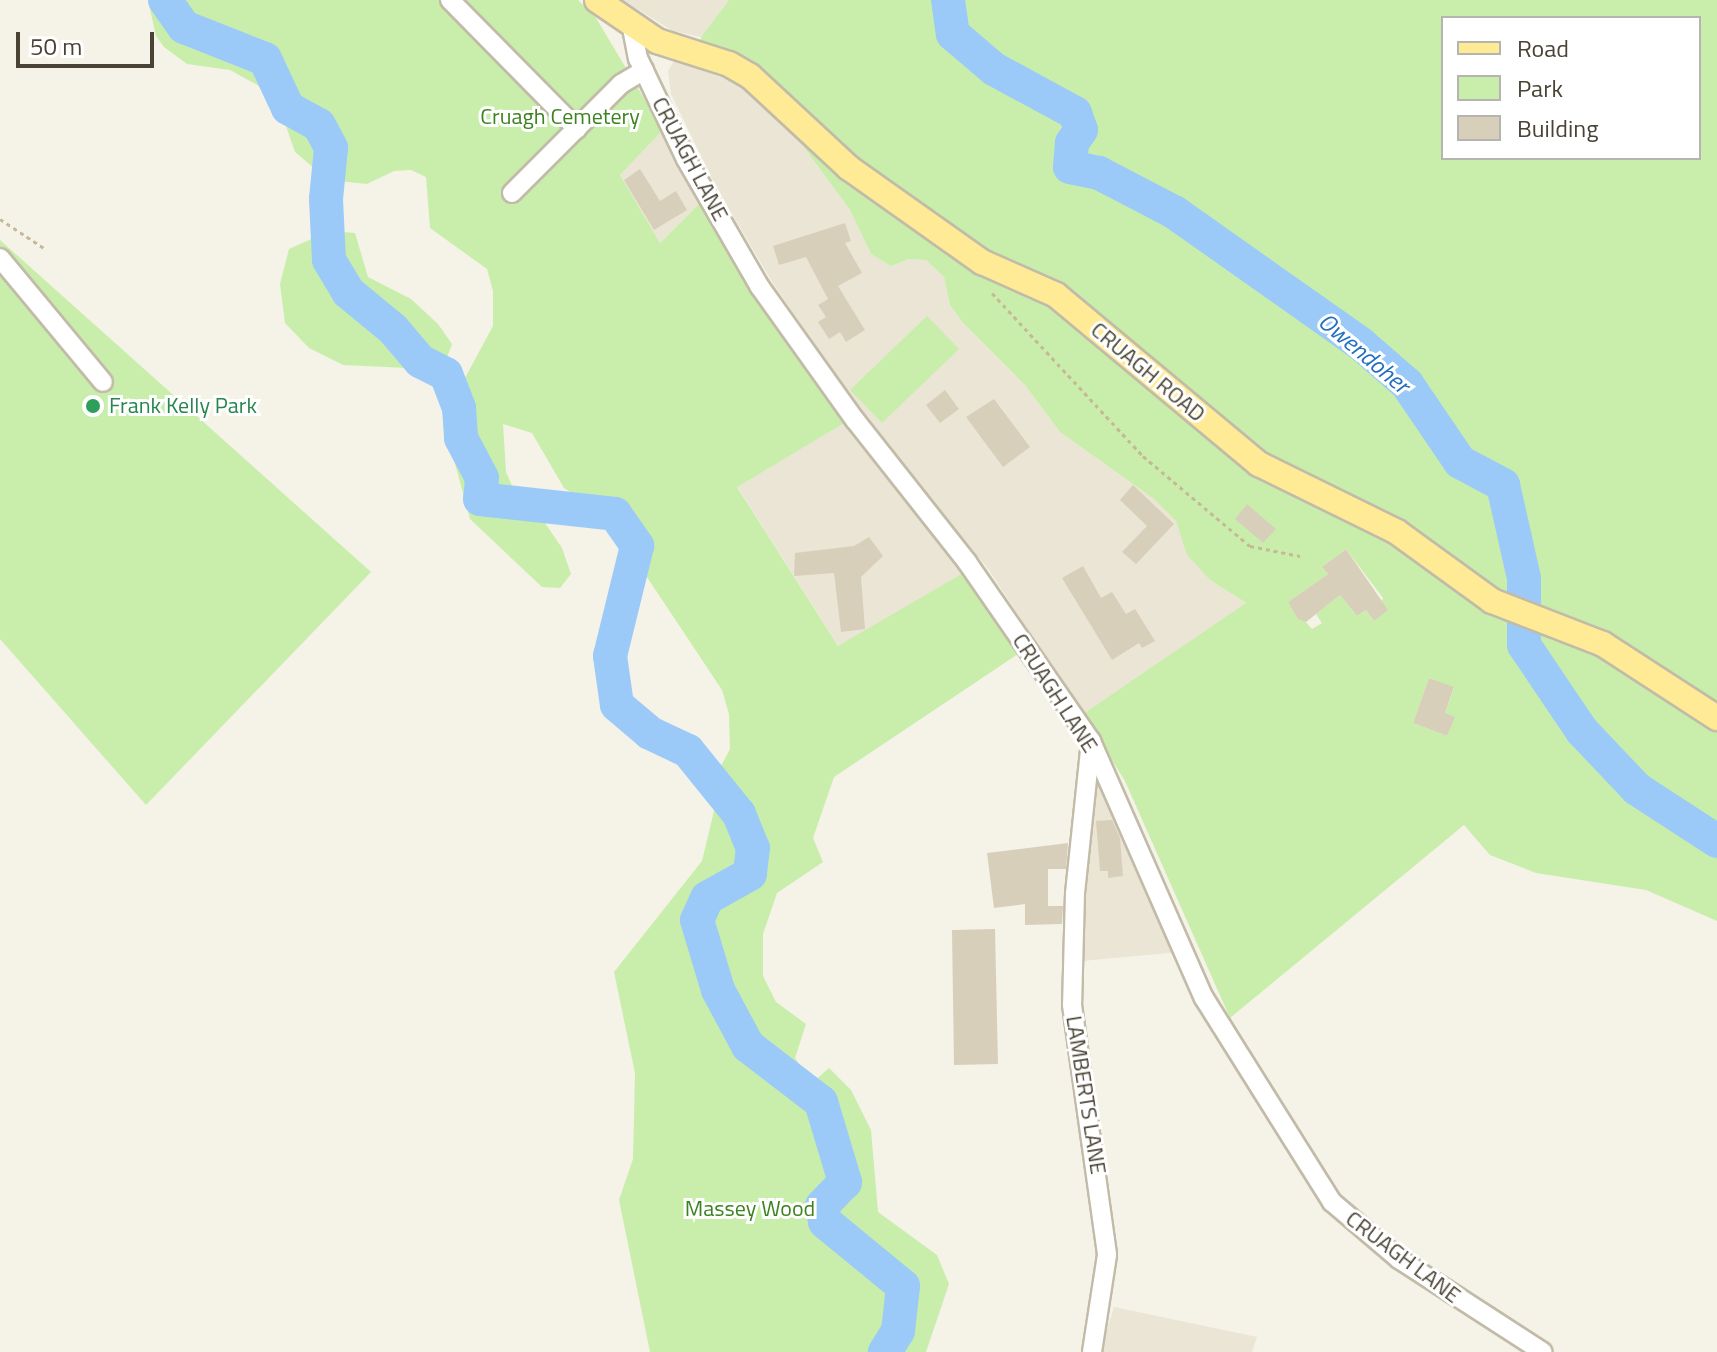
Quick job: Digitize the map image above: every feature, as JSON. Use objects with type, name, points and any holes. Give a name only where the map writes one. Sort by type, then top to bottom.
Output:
[{"type":"main road","name":"CRUAGH ROAD","points":[[597,0],[632,28],[750,76],[849,168],[982,262],[1056,295],[1249,457],[1296,486],[1397,532],[1512,610],[1603,644],[1717,718]]},
{"type":"street","points":[[450,0],[577,129]]},
{"type":"street","name":"CRUAGH LANE","points":[[632,28],[644,70],[686,159],[760,287],[855,420],[967,562],[1091,741],[1204,998],[1332,1202],[1399,1259],[1543,1352]]},
{"type":"street","points":[[512,193],[621,84],[644,70]]},
{"type":"street","points":[[0,258],[103,382]]},
{"type":"street","name":"LAMBERTS LANE","points":[[1091,741],[1075,893],[1072,1005],[1107,1255],[1092,1352]]},
{"type":"path","points":[[0,219],[44,248]]},
{"type":"path","points":[[992,293],[1143,456],[1250,546],[1300,556]]},
{"type":"shaded area","points":[[623,0],[729,0],[701,37],[673,31]]},
{"type":"shaded area","points":[[676,58],[735,83],[790,128],[850,210],[871,254],[891,266],[909,259],[926,260],[944,277],[950,305],[963,323],[1025,385],[1060,432],[1154,499],[1176,521],[1188,555],[1210,580],[1247,604],[1083,714],[989,570],[874,429],[774,285],[715,185],[671,94],[668,71]]},
{"type":"shaded area","points":[[663,130],[702,201],[660,243],[620,175]]},
{"type":"shaded area","points":[[846,422],[963,573],[839,647],[737,486]]},
{"type":"shaded area","points":[[1101,774],[1179,952],[1082,961],[1089,778]]},
{"type":"shaded area","points":[[1114,1307],[1257,1337],[1252,1352],[1100,1352]]},
{"type":"green space","points":[[148,0],[578,0],[596,18],[663,130],[620,175],[660,243],[702,201],[775,324],[846,422],[737,487],[838,646],[963,573],[1021,652],[834,777],[813,838],[823,862],[777,893],[763,934],[763,976],[776,1002],[806,1024],[795,1058],[812,1083],[829,1068],[851,1090],[871,1130],[878,1212],[937,1255],[949,1284],[926,1352],[650,1352],[619,1200],[633,1159],[635,1073],[614,972],[702,861],[714,811],[711,785],[730,749],[729,714],[722,690],[625,544],[598,510],[564,488],[532,433],[503,424],[506,472],[517,497],[545,523],[562,548],[571,574],[560,588],[542,587],[470,519],[447,434],[452,402],[493,326],[493,291],[487,269],[430,228],[426,177],[411,170],[394,171],[367,184],[328,180],[295,152],[280,109],[259,86],[230,70],[187,64],[164,47],[156,36]]},
{"type":"green space","points":[[729,0],[1717,0],[1717,921],[1646,890],[1536,873],[1490,855],[1464,825],[1230,1018],[1125,781],[1083,714],[1246,603],[1210,580],[1187,555],[1176,521],[1154,499],[1060,432],[1025,385],[963,323],[950,305],[944,277],[926,260],[909,259],[891,266],[871,254],[850,210],[790,128],[735,83],[697,65],[701,37]],"holes":[[[1346,549],[1383,598],[1374,621],[1366,610],[1357,616],[1340,595],[1316,614],[1322,623],[1312,629],[1288,602],[1328,574],[1322,567]],[[1429,678],[1454,688],[1445,713],[1454,717],[1447,736],[1413,723]]]},
{"type":"green space","points":[[329,231],[355,233],[368,277],[411,299],[438,324],[452,344],[446,360],[428,369],[343,365],[309,348],[285,323],[280,284],[289,249]]},
{"type":"green space","name":"Frank Kelly Park","points":[[0,240],[371,572],[146,805],[0,639]]},
{"type":"green space","points":[[927,316],[959,349],[882,423],[850,390]]},
{"type":"building","points":[[640,169],[660,201],[676,191],[687,210],[654,230],[624,180]]},
{"type":"building","points":[[845,223],[851,241],[845,243],[862,273],[838,286],[865,330],[846,342],[840,332],[829,339],[818,322],[826,317],[818,305],[828,299],[806,257],[779,265],[773,246]]},
{"type":"building","points":[[945,390],[959,409],[940,423],[926,405]]},
{"type":"building","points":[[994,399],[1030,447],[1003,467],[966,417]]},
{"type":"building","points":[[1133,485],[1174,524],[1136,564],[1122,552],[1147,526],[1120,500]]},
{"type":"building","points":[[1247,504],[1276,529],[1263,543],[1235,519]]},
{"type":"building","points":[[869,537],[883,556],[861,577],[865,629],[841,632],[834,573],[794,576],[795,553],[854,546]]},
{"type":"building","points":[[1346,549],[1388,610],[1374,621],[1366,610],[1357,616],[1340,595],[1306,622],[1298,619],[1288,602],[1328,574],[1322,567]]},
{"type":"building","points":[[1083,566],[1101,598],[1112,592],[1126,614],[1135,609],[1155,641],[1142,648],[1139,643],[1112,660],[1062,578]]},
{"type":"building","points":[[1429,678],[1454,687],[1445,713],[1455,717],[1447,736],[1413,723]]},
{"type":"building","points":[[1112,820],[1120,838],[1123,876],[1108,878],[1108,871],[1100,871],[1096,821]]},
{"type":"building","points":[[1068,843],[1066,869],[1048,869],[1048,906],[1063,906],[1062,924],[1025,925],[1025,904],[994,908],[987,853]]},
{"type":"building","points":[[995,929],[998,1064],[954,1065],[952,930]]},
{"type":"waterway","points":[[165,0],[184,27],[265,59],[288,108],[319,125],[331,148],[326,199],[329,260],[348,292],[393,329],[420,361],[446,374],[459,408],[461,438],[482,478],[480,499],[615,514],[637,546],[610,656],[617,705],[650,733],[688,751],[739,814],[753,848],[750,874],[707,898],[697,920],[718,990],[748,1046],[821,1102],[845,1182],[822,1206],[825,1222],[903,1286],[898,1331],[885,1352]]},
{"type":"waterway","name":"Owendoher","points":[[948,0],[953,34],[994,69],[1075,113],[1081,130],[1072,143],[1070,167],[1099,173],[1174,212],[1361,344],[1407,384],[1460,462],[1503,485],[1524,578],[1524,645],[1582,731],[1637,789],[1717,841]]},
{"type":"place","name":"Frank Kelly Park","points":[[93,406]]},
{"type":"park label","name":"Cruagh Cemetery","points":[[560,117]]},
{"type":"park label","name":"Massey Wood","points":[[750,1209]]}]
